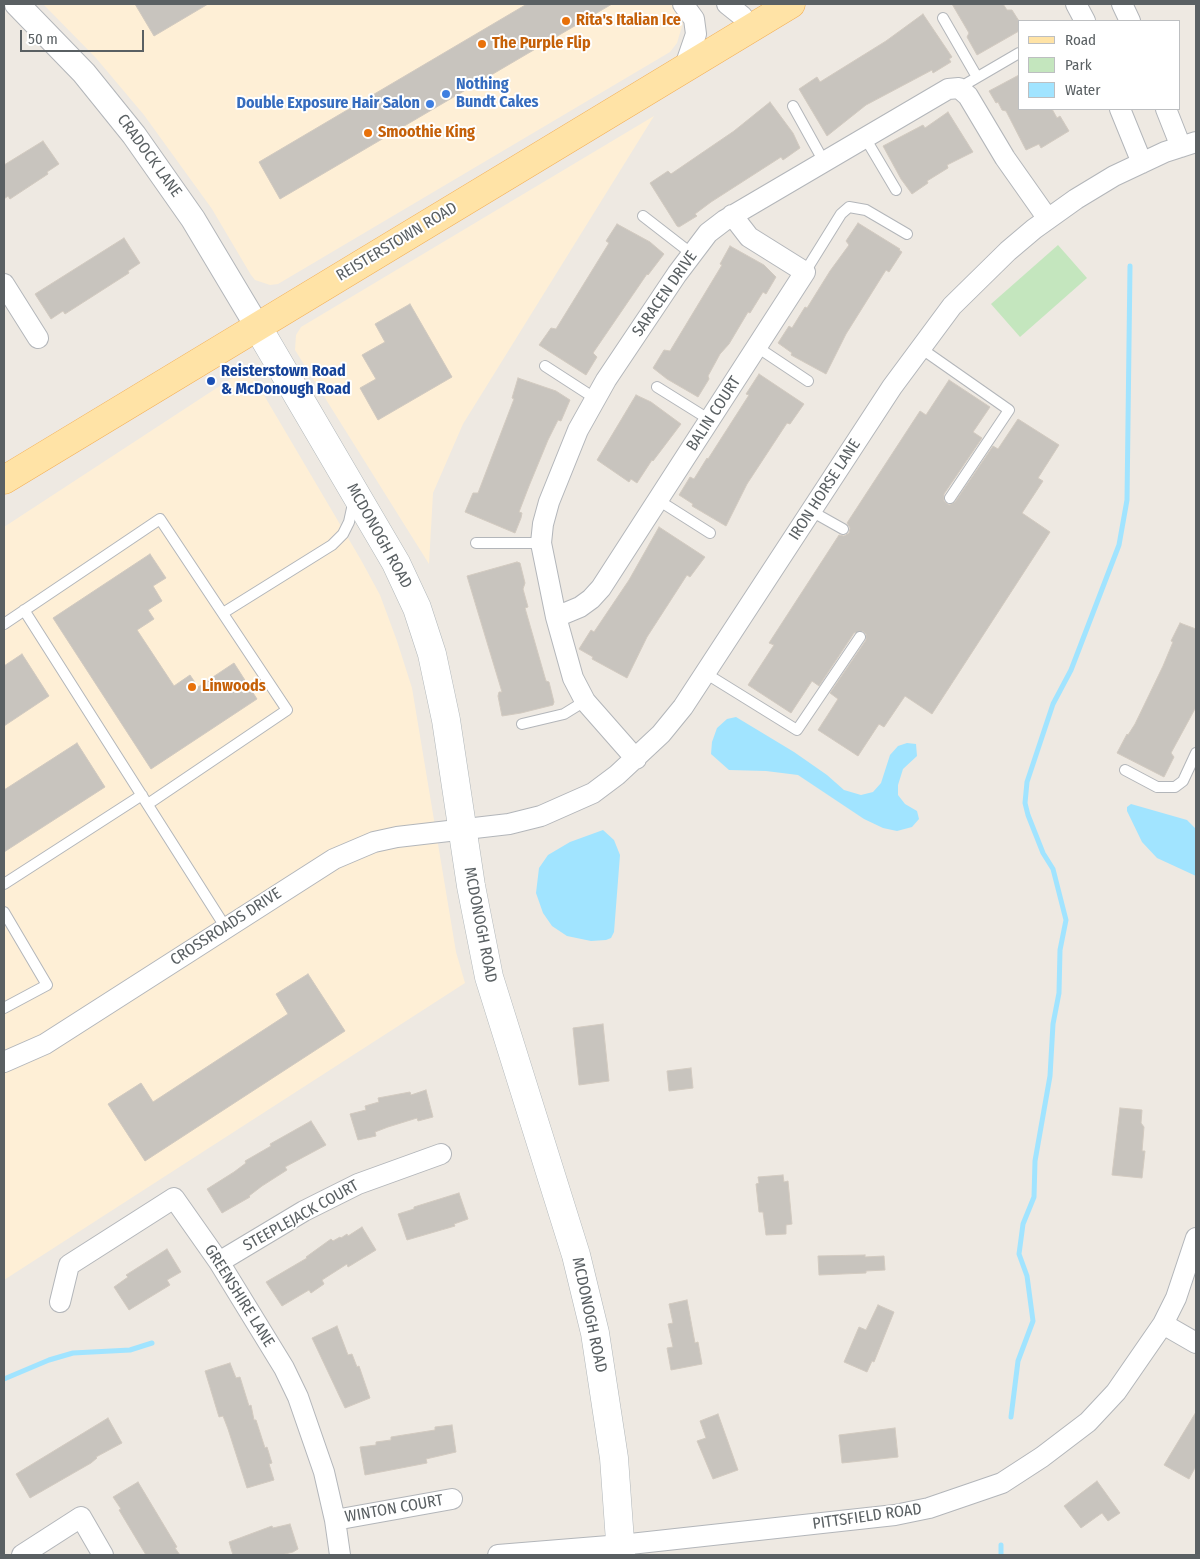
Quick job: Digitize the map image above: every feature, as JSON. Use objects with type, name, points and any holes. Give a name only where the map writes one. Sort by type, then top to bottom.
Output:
[{"type":"main road","name":"REISTERSTOWN ROAD","points":[[4,480],[791,4]]},
{"type":"main road","name":"MCDONOGH ROAD","points":[[257,326],[356,491],[407,584],[427,638],[446,720],[489,978],[574,1246],[587,1296],[608,1412],[621,1550]]},
{"type":"street","name":"CRADOCK LANE","points":[[17,4],[84,73],[134,135],[193,219],[257,326]]},
{"type":"street","points":[[683,4],[694,19],[696,34],[684,69]]},
{"type":"street","points":[[728,4],[742,16],[750,28]]},
{"type":"street","points":[[1076,4],[1084,20]]},
{"type":"street","points":[[1122,4],[1130,20]]},
{"type":"street","points":[[959,88],[968,96],[1005,158],[1048,219]]},
{"type":"street","name":"SARACEN DRIVE","points":[[636,759],[585,701],[574,678],[556,617],[541,544],[542,524],[549,502],[578,430],[596,398],[671,282],[708,233],[732,214],[864,136],[948,89],[959,88]]},
{"type":"street","points":[[1120,110],[1142,163]]},
{"type":"street","points":[[1167,110],[1189,144]]},
{"type":"street","name":"IRON HORSE LANE","points":[[463,830],[509,824],[541,816],[570,805],[593,792],[636,759],[683,707],[920,347],[976,281],[1008,251],[1048,219],[1114,176],[1189,144]]},
{"type":"street","points":[[732,214],[749,236],[805,272]]},
{"type":"street","name":"BALIN COURT","points":[[556,617],[591,599],[658,500],[805,272]]},
{"type":"street","points":[[4,284],[38,338]]},
{"type":"street","name":"CROSSROADS DRIVE","points":[[4,1062],[24,1055],[45,1044],[311,872],[353,850],[397,837],[463,830]]},
{"type":"street","name":"STEEPLEJACK COURT","points":[[219,1262],[304,1211],[358,1184],[441,1154]]},
{"type":"street","name":"GREENSHIRE LANE","points":[[60,1302],[69,1265],[174,1198],[219,1262],[284,1368],[298,1397],[324,1472],[335,1520],[340,1555]]},
{"type":"street","name":"PITTSFIELD ROAD","points":[[498,1555],[621,1550],[895,1515],[929,1508],[1002,1483],[1042,1457],[1088,1422],[1116,1392],[1163,1324],[1176,1298],[1196,1238]]},
{"type":"street","points":[[1163,1324],[1196,1343]]},
{"type":"street","name":"WINTON COURT","points":[[335,1520],[452,1499]]},
{"type":"street","points":[[22,1555],[81,1517],[103,1555]]},
{"type":"lane","points":[[943,18],[977,77]]},
{"type":"lane","points":[[959,88],[1018,54]]},
{"type":"lane","points":[[793,106],[823,160]]},
{"type":"lane","points":[[864,136],[896,190]]},
{"type":"lane","points":[[805,272],[841,214],[849,207],[866,210],[907,234]]},
{"type":"lane","points":[[643,216],[692,254]]},
{"type":"lane","points":[[757,347],[808,381]]},
{"type":"lane","points":[[920,347],[1009,410],[950,498]]},
{"type":"lane","points":[[545,366],[596,398]]},
{"type":"lane","points":[[657,387],[710,420]]},
{"type":"lane","points":[[223,613],[332,545],[343,534],[349,522],[356,491]]},
{"type":"lane","points":[[658,500],[710,533]]},
{"type":"lane","points":[[811,511],[843,529]]},
{"type":"lane","points":[[4,624],[160,519],[287,710],[145,800],[4,884]]},
{"type":"lane","points":[[476,542],[541,544]]},
{"type":"lane","points":[[24,610],[226,928]]},
{"type":"lane","points":[[705,673],[797,730],[860,637]]},
{"type":"lane","points":[[522,724],[564,714],[585,701]]},
{"type":"lane","points":[[1125,770],[1157,787],[1175,787],[1183,781],[1193,765],[1196,753]]},
{"type":"lane","points":[[4,912],[47,985],[4,1008]]},
{"type":"shaded area","points":[[43,4],[673,4],[680,14],[683,23],[677,43],[670,52],[278,284],[270,285],[255,280],[251,275],[212,209],[144,115],[96,58]]},
{"type":"shaded area","points":[[654,116],[463,424],[433,493],[429,564],[295,350],[296,335],[301,327]]},
{"type":"shaded area","points":[[244,374],[255,380],[361,560],[380,595],[397,641],[412,688],[456,952],[465,983],[4,1280],[4,527],[235,376]]},
{"type":"green space","points":[[1058,245],[1087,278],[1020,337],[991,304]]},
{"type":"water","points":[[736,717],[794,752],[827,775],[844,790],[861,795],[873,792],[881,783],[890,755],[898,746],[907,743],[916,744],[917,756],[903,769],[898,785],[898,795],[905,804],[917,811],[919,819],[912,827],[897,831],[883,828],[864,819],[798,775],[766,771],[729,770],[711,754],[712,742],[717,728],[727,719]]},
{"type":"water","points":[[1131,804],[1187,820],[1196,829],[1196,876],[1157,858],[1142,842],[1127,811],[1127,807]]},
{"type":"water","points":[[603,830],[614,840],[620,855],[614,932],[611,938],[606,940],[591,941],[567,936],[552,926],[543,913],[536,893],[539,868],[548,855],[570,842]]},
{"type":"building","points":[[135,4],[208,4],[154,36]]},
{"type":"building","points":[[527,4],[612,4],[280,199],[259,162]]},
{"type":"building","points":[[952,4],[1003,4],[1007,10],[1012,10],[1018,20],[1018,32],[977,55],[967,37],[969,33]]},
{"type":"building","points":[[923,14],[952,57],[949,59],[951,62],[933,73],[932,70],[866,105],[827,136],[799,89],[817,77],[820,82],[886,41]]},
{"type":"building","points":[[1018,76],[1018,110],[1053,110],[1057,118],[1060,116],[1069,131],[1041,148],[1039,144],[1026,150],[1006,111],[1002,110],[998,102],[996,103],[989,91]]},
{"type":"building","points":[[770,102],[793,133],[800,148],[783,160],[781,157],[711,202],[695,214],[697,216],[679,227],[677,226],[650,183],[668,171],[671,174],[734,131]]},
{"type":"building","points":[[948,112],[973,152],[947,165],[948,168],[927,181],[928,183],[912,194],[901,179],[883,146],[923,125],[925,128]]},
{"type":"building","points":[[43,141],[59,164],[47,172],[48,174],[10,199],[8,196],[4,199],[4,165]]},
{"type":"building","points":[[858,223],[902,252],[889,272],[886,270],[846,334],[826,374],[791,355],[792,353],[778,343],[789,326],[792,328],[805,307],[807,308],[849,245],[846,241]]},
{"type":"building","points":[[617,224],[650,242],[664,254],[647,274],[593,353],[597,357],[586,375],[539,345],[551,328],[556,329],[609,243],[606,241]]},
{"type":"building","points":[[124,238],[140,263],[128,271],[129,273],[65,314],[63,311],[51,319],[35,294]]},
{"type":"building","points":[[730,246],[764,265],[776,277],[766,294],[763,292],[750,313],[748,312],[729,344],[720,354],[708,376],[709,379],[698,397],[667,379],[653,368],[664,350],[670,351],[722,265],[720,264]]},
{"type":"building","points":[[410,304],[452,377],[378,420],[360,388],[376,379],[362,355],[385,342],[375,324]]},
{"type":"building","points":[[759,374],[804,404],[790,424],[787,423],[747,484],[726,526],[692,506],[693,504],[679,495],[690,477],[694,479],[708,459],[749,395],[746,394]]},
{"type":"building","points":[[518,378],[556,391],[570,400],[561,421],[558,420],[548,440],[519,512],[522,513],[515,533],[465,512],[473,493],[478,493],[514,399],[512,398]]},
{"type":"building","points":[[949,380],[990,407],[973,432],[982,438],[944,494],[944,501],[949,505],[955,502],[993,446],[998,449],[1018,419],[1059,445],[1038,478],[1043,481],[1022,513],[1050,532],[932,714],[905,696],[884,727],[879,724],[858,756],[818,730],[838,699],[830,693],[866,640],[866,634],[863,631],[854,633],[819,686],[812,681],[791,713],[748,685],[774,645],[769,643],[839,535],[844,536],[849,533],[850,528],[847,523],[920,411],[926,415]]},
{"type":"building","points":[[636,395],[651,402],[681,424],[652,460],[637,483],[631,479],[629,482],[597,460]]},
{"type":"building","points":[[659,527],[705,557],[690,577],[687,575],[647,637],[627,678],[592,659],[593,657],[579,649],[591,630],[594,632],[629,580]]},
{"type":"building","points":[[150,554],[166,578],[153,586],[162,601],[148,610],[154,619],[137,630],[174,686],[190,675],[198,687],[234,663],[257,699],[151,769],[53,618]]},
{"type":"building","points":[[517,562],[520,563],[525,583],[523,589],[528,607],[525,608],[554,702],[553,705],[502,716],[498,696],[499,692],[502,692],[467,576]]},
{"type":"building","points":[[1180,623],[1196,629],[1196,707],[1171,753],[1174,757],[1164,777],[1117,753],[1127,734],[1135,724],[1163,666],[1173,642],[1171,641]]},
{"type":"building","points":[[22,654],[49,696],[4,726],[4,666]]},
{"type":"building","points":[[77,743],[105,787],[4,852],[4,790]]},
{"type":"building","points":[[308,974],[345,1031],[145,1161],[108,1104],[141,1083],[153,1102],[288,1014],[276,994]]},
{"type":"building","points":[[603,1024],[609,1081],[579,1085],[573,1028]]},
{"type":"building","points":[[691,1068],[693,1088],[669,1091],[667,1071]]},
{"type":"building","points":[[426,1090],[433,1117],[418,1121],[417,1118],[375,1132],[376,1136],[358,1140],[350,1114],[366,1110],[365,1106],[379,1102],[378,1098],[410,1092],[411,1095]]},
{"type":"building","points":[[1120,1108],[1142,1110],[1141,1123],[1144,1127],[1142,1151],[1145,1151],[1142,1178],[1112,1175]]},
{"type":"building","points":[[311,1121],[326,1145],[285,1167],[287,1170],[262,1186],[250,1197],[222,1213],[207,1189],[234,1172],[246,1163],[245,1161],[271,1146],[270,1144]]},
{"type":"building","points":[[783,1175],[784,1182],[788,1181],[792,1224],[786,1225],[786,1234],[766,1235],[763,1212],[759,1212],[756,1184],[759,1183],[758,1177]]},
{"type":"building","points":[[459,1193],[468,1219],[454,1224],[455,1226],[407,1240],[398,1214]]},
{"type":"building","points":[[362,1227],[376,1250],[348,1267],[347,1264],[322,1280],[324,1284],[311,1293],[309,1290],[282,1306],[266,1282],[307,1258],[331,1239],[333,1241],[347,1234],[348,1236]]},
{"type":"building","points":[[167,1249],[181,1272],[167,1280],[170,1285],[129,1310],[114,1287],[128,1277],[126,1275]]},
{"type":"building","points":[[865,1255],[865,1257],[884,1256],[885,1270],[866,1271],[866,1273],[819,1275],[818,1256]]},
{"type":"building","points":[[687,1300],[695,1343],[698,1342],[702,1364],[671,1370],[667,1348],[673,1347],[668,1324],[673,1323],[669,1304]]},
{"type":"building","points":[[878,1305],[894,1312],[874,1362],[872,1361],[867,1372],[844,1362],[859,1327],[866,1330]]},
{"type":"building","points":[[337,1326],[348,1355],[352,1354],[357,1367],[359,1366],[370,1398],[345,1408],[312,1338]]},
{"type":"building","points":[[230,1363],[236,1378],[240,1377],[249,1406],[251,1405],[254,1420],[256,1420],[272,1463],[269,1464],[274,1480],[247,1488],[223,1416],[219,1417],[205,1371]]},
{"type":"building","points":[[1196,1412],[1196,1466],[1189,1479],[1164,1465]]},
{"type":"building","points":[[718,1414],[738,1470],[713,1479],[697,1441],[706,1438],[700,1421]]},
{"type":"building","points":[[108,1418],[122,1443],[30,1498],[16,1474]]},
{"type":"building","points":[[452,1425],[456,1452],[426,1459],[427,1463],[365,1475],[360,1447],[376,1445],[376,1442],[391,1440],[391,1437],[435,1430],[435,1427]]},
{"type":"building","points":[[895,1428],[898,1457],[842,1463],[839,1435]]},
{"type":"building","points":[[1097,1481],[1120,1513],[1108,1521],[1102,1513],[1081,1528],[1064,1506]]},
{"type":"building","points":[[138,1482],[180,1555],[146,1555],[119,1510],[121,1509],[113,1497]]},
{"type":"building","points":[[290,1524],[298,1549],[293,1552],[281,1555],[233,1555],[229,1542],[272,1526],[273,1528]]},
{"type":"waterway","points":[[1011,1417],[1018,1361],[1033,1321],[1027,1276],[1019,1254],[1023,1224],[1034,1197],[1035,1161],[1050,1076],[1053,1024],[1059,993],[1060,950],[1066,920],[1053,869],[1043,853],[1028,815],[1025,803],[1027,782],[1053,704],[1071,670],[1119,545],[1127,500],[1130,266]]},
{"type":"waterway","points":[[4,1379],[49,1360],[73,1353],[130,1350],[152,1343]]},
{"type":"waterway","points":[[1001,1545],[1001,1555]]},
{"type":"place","name":"Rita's Italian Ice","points":[[566,21]]},
{"type":"place","name":"The Purple Flip","points":[[482,44]]},
{"type":"place","name":"Nothing Bundt Cakes","points":[[446,94]]},
{"type":"place","name":"Double Exposure Hair Salon","points":[[430,104]]},
{"type":"place","name":"Smoothie King","points":[[368,133]]},
{"type":"place","name":"Reisterstown Road & McDonough Road","points":[[211,381]]},
{"type":"place","name":"Linwoods","points":[[192,687]]}]
